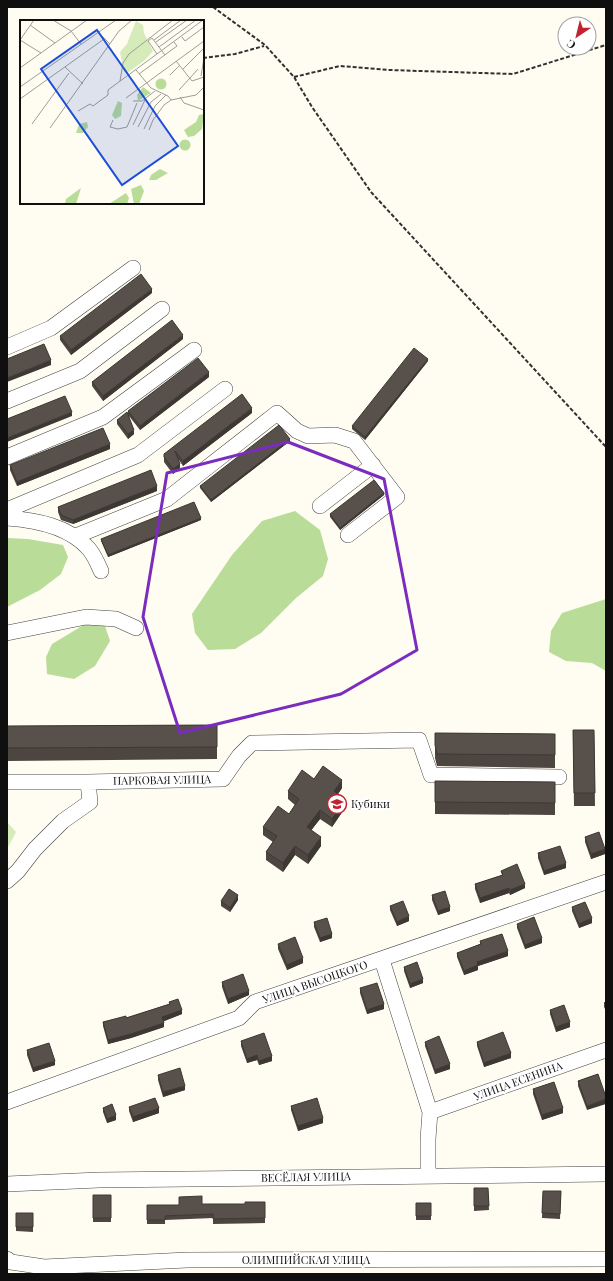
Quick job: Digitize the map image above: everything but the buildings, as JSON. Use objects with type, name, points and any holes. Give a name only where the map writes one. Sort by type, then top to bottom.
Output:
[{"type":"street","points":[[7,347],[51,328],[133,268]]},
{"type":"street","points":[[7,401],[80,371],[162,308]]},
{"type":"street","points":[[7,457],[103,417],[194,350]]},
{"type":"street","points":[[7,510],[138,455],[225,389]]},
{"type":"street","points":[[76,536],[166,498],[277,413],[297,431],[308,436],[335,435],[354,441],[397,497],[348,535]]},
{"type":"street","points":[[320,506],[373,465]]},
{"type":"street","points":[[7,518],[31,520],[76,536],[90,550],[102,571]]},
{"type":"street","points":[[7,633],[86,617],[116,620],[136,628]]},
{"type":"street","name":"ПАРКОВАЯ УЛИЦА","points":[[7,782],[224,779],[239,756],[252,743],[419,740],[431,775],[559,777]]},
{"type":"street","points":[[7,881],[18,871],[35,848],[63,822],[90,802],[88,782]]},
{"type":"street","name":"УЛИЦА ВЫСОЦКОГО","points":[[7,1102],[239,1018],[255,1002],[382,960],[606,882]]},
{"type":"street","points":[[382,960],[430,1112],[428,1176]]},
{"type":"street","name":"УЛИЦА ЕСЕНИНА","points":[[430,1112],[606,1050]]},
{"type":"street","name":"ВЕСЁЛАЯ УЛИЦА","points":[[7,1184],[99,1180],[606,1174]]},
{"type":"street","name":"ОЛИМПИЙСКАЯ УЛИЦА","points":[[7,1259],[11,1262],[44,1266],[187,1267],[606,1259]]},
{"type":"path","points":[[213,7],[265,45],[294,77],[312,107],[371,192],[606,448]]},
{"type":"path","points":[[204,58],[235,54],[265,45]]},
{"type":"path","points":[[294,77],[340,66],[389,70],[513,74],[606,45]]},
{"type":"highlighted area","points":[[288,442],[384,479],[417,650],[341,694],[180,733],[143,617],[167,473]]},
{"type":"green space","points":[[295,511],[320,530],[328,559],[323,576],[296,598],[261,633],[235,649],[208,650],[195,633],[192,614],[232,555],[262,521]]},
{"type":"green space","points":[[7,538],[28,539],[63,545],[68,557],[61,574],[40,590],[7,607]]},
{"type":"green space","points":[[606,599],[606,671],[592,663],[566,661],[549,652],[551,631],[562,613]]},
{"type":"green space","points":[[87,623],[105,626],[110,641],[95,666],[74,679],[47,674],[46,657],[52,644]]},
{"type":"green space","points":[[7,822],[16,832],[7,849]]},
{"type":"place","name":"Кубики","points":[[337,804]]}]
